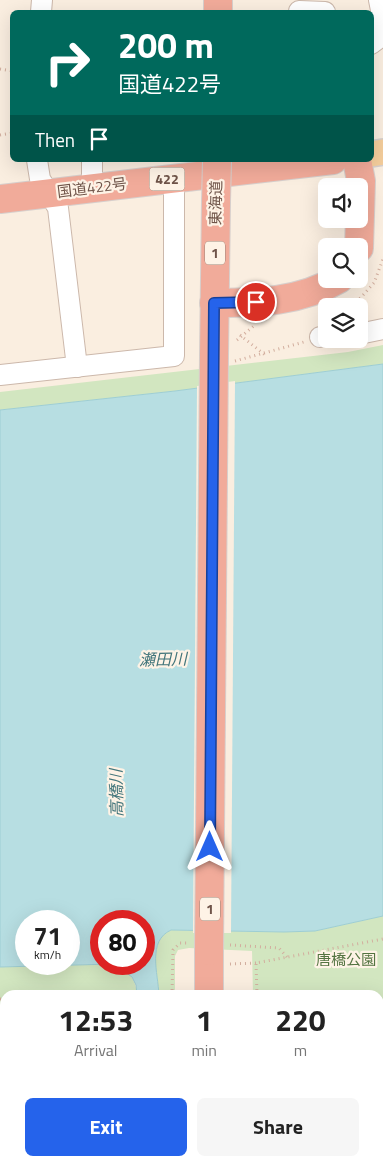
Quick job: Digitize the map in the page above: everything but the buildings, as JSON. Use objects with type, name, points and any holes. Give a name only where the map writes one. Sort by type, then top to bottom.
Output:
[{"type":"highway","name":"国道422号","points":[[0,199],[174,178],[217,164],[301,162]]},
{"type":"highway","points":[[357,162],[361,181],[359,238]]},
{"type":"highway","name":"東海道","points":[[210,990],[220,958],[220,359],[214,303],[217,164]]},
{"type":"highway","points":[[214,303],[288,299],[324,288]]},
{"type":"street","points":[[379,0],[383,20]]},
{"type":"street","points":[[299,8],[312,10]]},
{"type":"street","points":[[374,42],[379,38],[383,24]]},
{"type":"street","points":[[37,162],[38,172],[58,208],[77,367]]},
{"type":"street","points":[[92,162],[92,188]]},
{"type":"street","points":[[0,375],[174,356],[174,178]]},
{"type":"street","points":[[368,332],[383,329]]},
{"type":"path","points":[[361,298],[374,283],[383,259]]},
{"type":"path","points":[[240,335],[265,355]]},
{"type":"path","points":[[220,359],[265,355],[318,338]]},
{"type":"path","points":[[220,958],[256,963],[383,939]]},
{"type":"path","points":[[256,963],[257,990]]},
{"type":"green space","points":[[383,345],[383,364],[175,391],[0,410],[0,392],[348,352]]},
{"type":"green space","name":"唐橋公園","points":[[383,916],[383,990],[253,990],[252,951],[189,948],[178,950],[175,956],[175,990],[158,990],[156,950],[164,935],[171,930],[315,931]]},
{"type":"green space","points":[[80,965],[90,965],[90,975],[129,975],[135,984],[136,990],[0,990],[0,967],[15,967],[15,975],[80,975]]},
{"type":"water","points":[[383,364],[383,916],[315,931],[171,930],[164,935],[156,950],[158,990],[136,990],[136,985],[129,975],[155,975],[155,910],[90,910],[90,965],[80,965],[80,910],[15,910],[15,967],[0,967],[0,410],[175,391]]},
{"type":"pier","points":[[235,381],[231,933],[193,933],[197,386]]},
{"type":"route","points":[[210,847],[214,303],[256,302]]},
{"type":"water label","name":"瀬田川","points":[[163,659]]},
{"type":"water label","name":"高橋川","points":[[116,793]]}]
